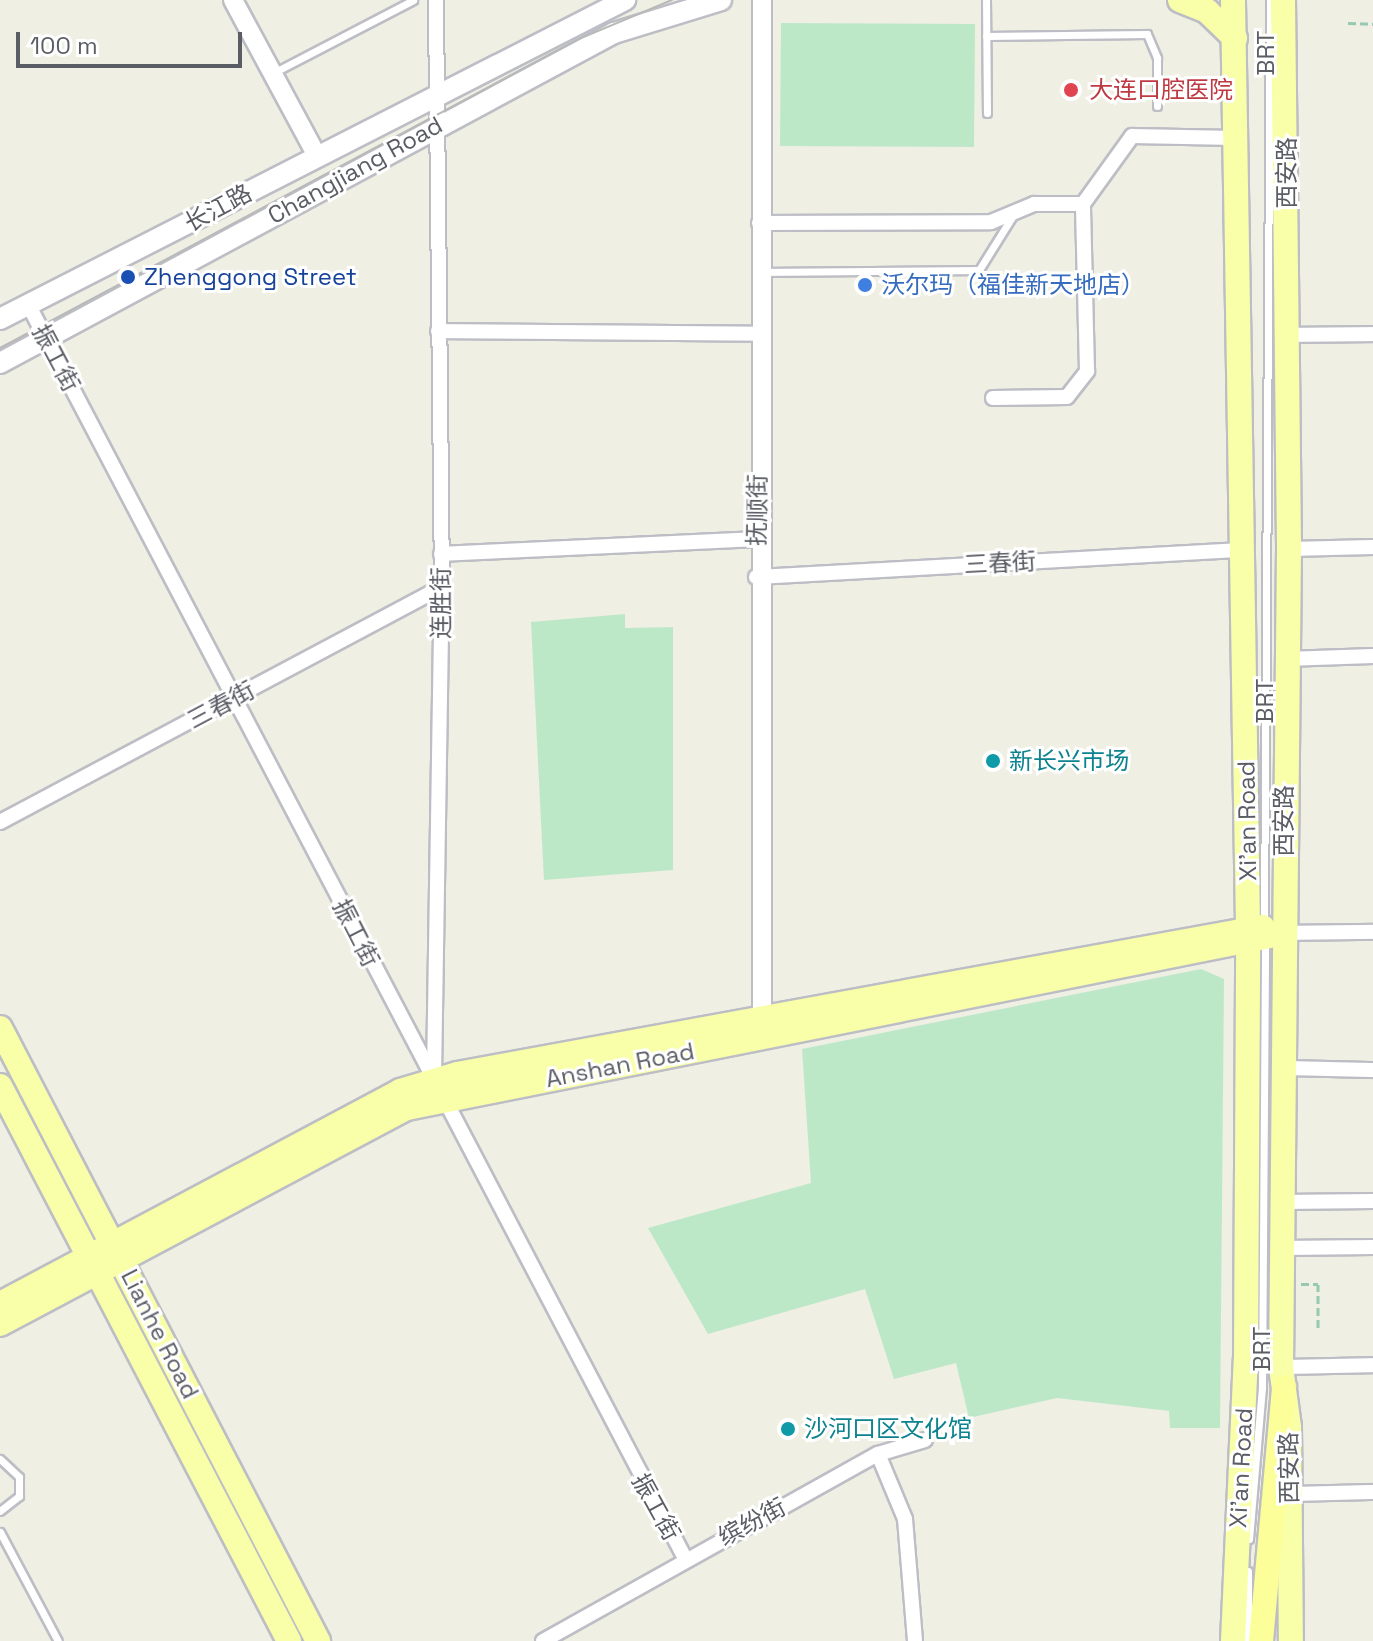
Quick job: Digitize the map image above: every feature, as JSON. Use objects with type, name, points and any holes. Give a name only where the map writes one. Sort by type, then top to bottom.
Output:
[{"type":"highway","points":[[1261,1641],[1281,1487],[1282,1377]]},
{"type":"main road","name":"Changjiang Road","points":[[436,93],[625,0]]},
{"type":"main road","name":"Changjiang Road","points":[[0,363],[436,125],[614,33],[721,0]]},
{"type":"main road","points":[[1180,0],[1207,11],[1235,38]]},
{"type":"main road","name":"Xi'an Road","points":[[1233,0],[1243,550],[1262,934],[1233,1641]]},
{"type":"main road","name":"西安路","points":[[1282,1377],[1284,1068],[1262,934],[1285,659],[1289,549],[1283,0]]},
{"type":"main road","name":"长江路","points":[[0,319],[436,93]]},
{"type":"main road","name":"Anshan Road","points":[[438,1090],[762,1019],[1262,934]]},
{"type":"main road","name":"Anshan Road","points":[[0,1304],[117,1252],[400,1091],[438,1090],[1262,934]]},
{"type":"main road","name":"Lianhe Road","points":[[0,1028],[318,1641]]},
{"type":"main road","name":"Lianhe Road","points":[[0,1086],[95,1263],[289,1641]]},
{"type":"main road","name":"Anshan Road","points":[[0,1324],[95,1263]]},
{"type":"main road","name":"西安路","points":[[1281,1487],[1291,1641]]},
{"type":"street","points":[[233,0],[317,156]]},
{"type":"street","points":[[436,0],[436,93]]},
{"type":"street","name":"抚顺街","points":[[762,0],[756,577],[762,1019]]},
{"type":"street","name":"连胜街","points":[[436,93],[442,587],[438,1090]]},
{"type":"street","points":[[993,398],[1067,397],[1087,371],[1083,204],[1132,136],[1236,138]]},
{"type":"street","points":[[759,223],[991,222],[1015,211],[1083,204]]},
{"type":"street","name":"振工街","points":[[29,306],[685,1558]]},
{"type":"street","points":[[438,331],[758,334]]},
{"type":"street","points":[[1289,335],[1373,334]]},
{"type":"street","points":[[441,554],[757,539]]},
{"type":"street","points":[[1289,549],[1373,547]]},
{"type":"street","name":"三春街","points":[[756,577],[1243,550]]},
{"type":"street","name":"三春街","points":[[0,822],[442,587]]},
{"type":"street","points":[[1285,659],[1373,656]]},
{"type":"street","name":"Anshan Road","points":[[1262,934],[1373,932]]},
{"type":"street","points":[[1284,1068],[1373,1070]]},
{"type":"street","points":[[1282,1202],[1373,1201]]},
{"type":"street","points":[[1282,1248],[1373,1247]]},
{"type":"street","points":[[1282,1377],[1373,1365]]},
{"type":"street","name":"缤纷街","points":[[543,1641],[685,1558],[878,1454],[925,1440]]},
{"type":"street","points":[[878,1454],[905,1519],[915,1641]]},
{"type":"street","points":[[1281,1487],[1373,1492]]},
{"type":"lane","points":[[271,74],[413,0]]},
{"type":"lane","points":[[986,0],[987,113]]},
{"type":"lane","name":"BRT","points":[[1248,1641],[1262,1388],[1267,0]]},
{"type":"lane","points":[[986,36],[1147,34],[1157,58],[1157,106]]},
{"type":"lane","points":[[759,272],[979,270],[1015,211]]},
{"type":"lane","points":[[0,1459],[19,1477],[19,1496],[0,1511]]},
{"type":"lane","points":[[0,1532],[58,1641]]},
{"type":"path","points":[[1348,23],[1373,24]]},
{"type":"path","points":[[1318,1295],[1318,1331]]},
{"type":"green space","points":[[781,23],[975,24],[974,147],[780,146]]},
{"type":"green space","points":[[625,614],[625,628],[673,627],[673,870],[544,880],[531,622]]},
{"type":"green space","points":[[1201,969],[1224,979],[1220,1428],[1170,1428],[1169,1411],[1057,1398],[969,1418],[956,1363],[894,1379],[865,1289],[708,1334],[648,1228],[811,1183],[802,1049]]},
{"type":"tram line","points":[[0,348],[579,39],[672,0]]},
{"type":"place","name":"大连口腔医院","points":[[1071,90]]},
{"type":"place","name":"Zhenggong Street","points":[[128,277]]},
{"type":"place","name":"沃尔玛（福佳新天地店）","points":[[865,285]]},
{"type":"place","name":"新长兴市场","points":[[993,761]]},
{"type":"place","name":"沙河口区文化馆","points":[[788,1429]]}]
